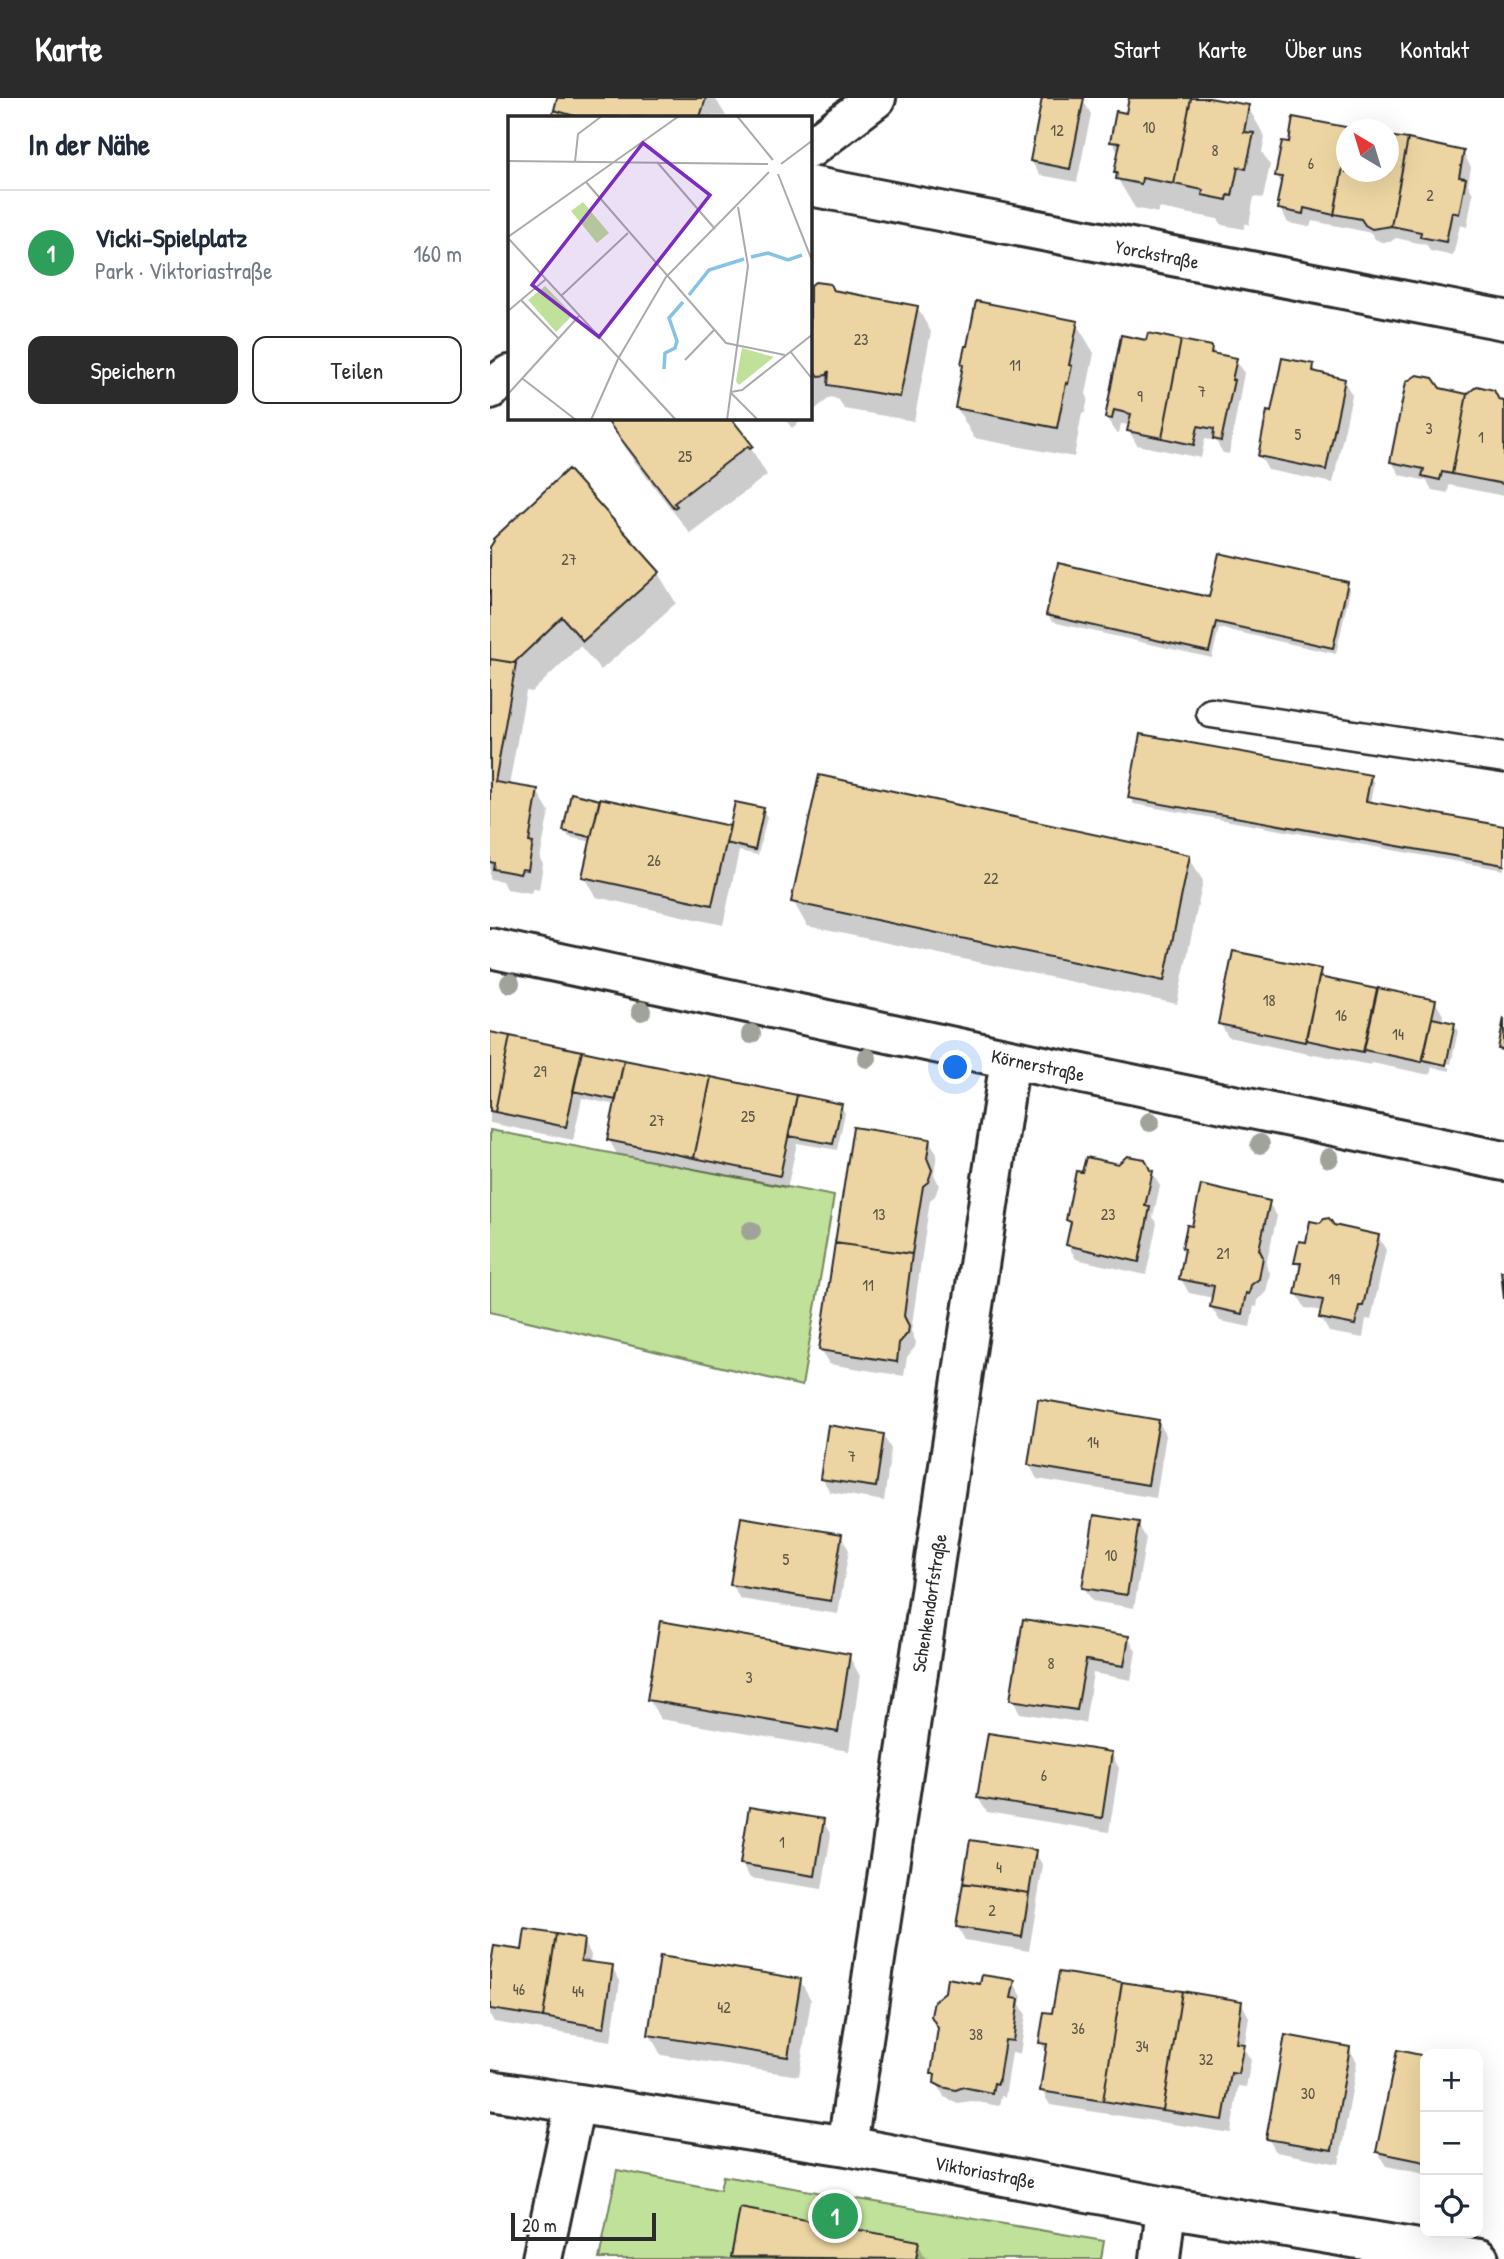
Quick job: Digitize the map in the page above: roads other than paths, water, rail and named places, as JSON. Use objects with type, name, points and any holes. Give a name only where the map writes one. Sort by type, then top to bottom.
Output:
[{"type":"street","points":[[812,146],[876,98]]},
{"type":"street","name":"Yorckstraße","points":[[812,186],[1504,320]]},
{"type":"street","points":[[490,389],[508,376]]},
{"type":"street","name":"Körnerstraße","points":[[490,948],[1504,1161]]},
{"type":"street","name":"Schenkendorfstraße","points":[[847,2146],[1010,1059]]},
{"type":"street","name":"Viktoriastraße","points":[[490,2090],[847,2146],[1166,2207],[1479,2259]]},
{"type":"street","points":[[542,2259],[575,2104]]},
{"type":"street","points":[[1160,2259],[1166,2207]]},
{"type":"lane","points":[[1211,713],[1504,758]]},
{"type":"place","name":"Vicki-Spielplatz","points":[[835,2216]]}]
